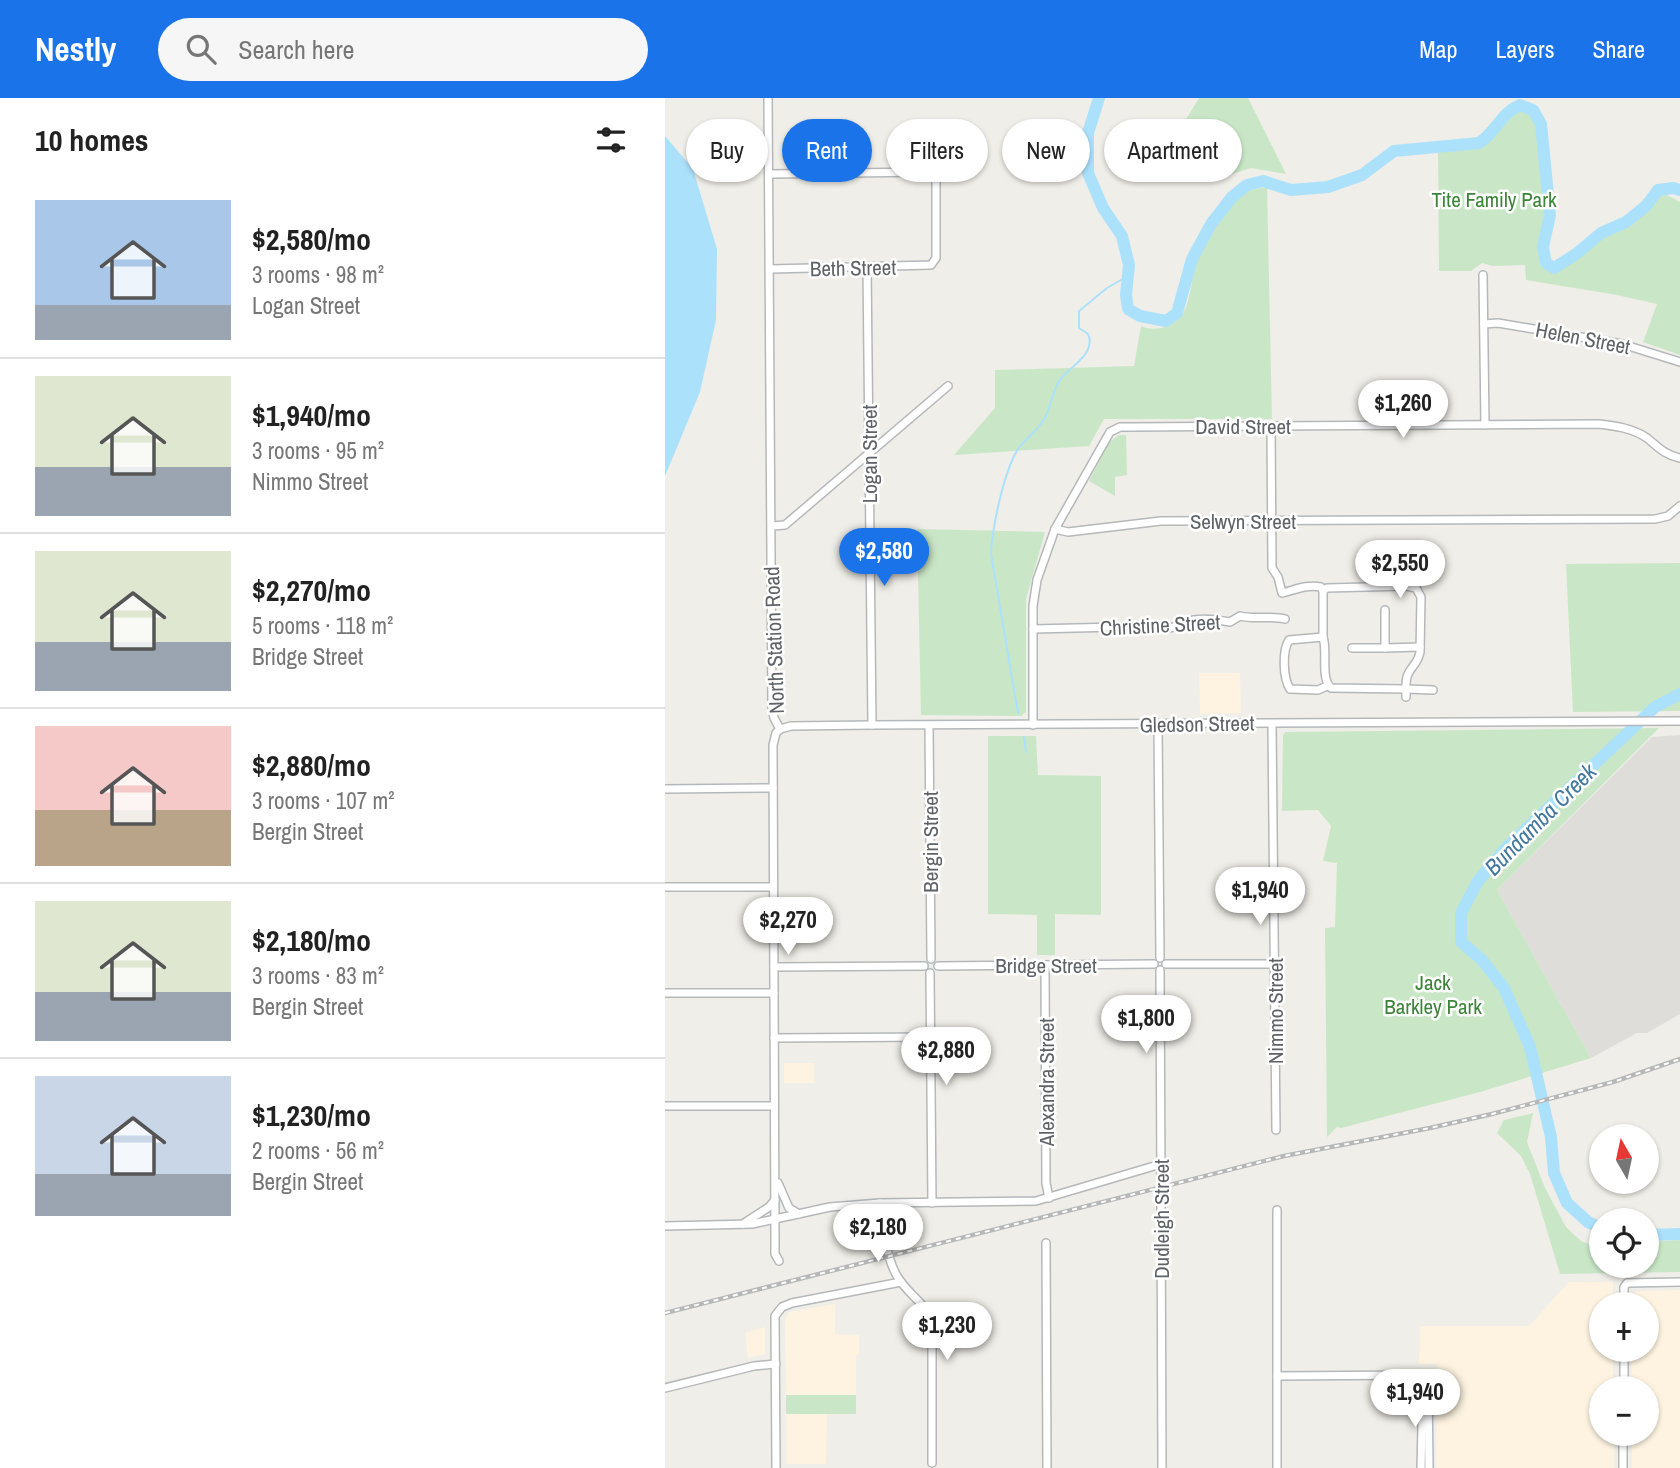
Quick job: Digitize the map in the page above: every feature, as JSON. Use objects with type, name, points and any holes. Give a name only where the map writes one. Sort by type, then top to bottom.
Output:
[{"type":"street","name":"North Station Road","points":[[768,98],[772,707],[780,729],[773,739],[775,1254],[779,1261]]},
{"type":"street","name":"Beth Street","points":[[770,174],[927,172],[932,174],[936,181],[934,263],[924,267],[771,269]]},
{"type":"street","name":"Logan Street","points":[[867,267],[872,725]]},
{"type":"street","points":[[1483,275],[1485,425]]},
{"type":"street","name":"Helen Street","points":[[1484,324],[1498,323],[1622,344],[1680,362]]},
{"type":"street","points":[[772,526],[785,525],[948,386]]},
{"type":"street","points":[[1271,426],[1272,565],[1282,593],[1311,586],[1321,587],[1323,591],[1327,686]]},
{"type":"street","name":"David Street","points":[[1033,725],[1035,587],[1055,529],[1110,432],[1120,427],[1617,426],[1638,433],[1670,456],[1680,458]]},
{"type":"street","name":"Selwyn Street","points":[[1055,529],[1068,532],[1161,521],[1655,519],[1668,516],[1680,506]]},
{"type":"street","points":[[1323,591],[1332,587],[1416,588],[1421,597],[1420,647],[1419,657],[1408,671],[1406,693]]},
{"type":"street","points":[[1385,610],[1385,648]]},
{"type":"street","name":"Christine Street","points":[[1033,628],[1160,626],[1169,629],[1195,620],[1215,619],[1230,622],[1240,616],[1273,616],[1285,619]]},
{"type":"street","points":[[1323,637],[1293,638],[1287,643],[1286,681],[1290,689],[1318,690],[1327,686],[1336,690],[1406,693],[1433,690]]},
{"type":"street","points":[[1352,648],[1420,647]]},
{"type":"street","name":"Gledson Street","points":[[780,729],[791,726],[872,725],[1680,721]]},
{"type":"street","name":"Nimmo Street","points":[[1272,724],[1276,1130]]},
{"type":"street","name":"Dudleigh Street","points":[[1158,725],[1162,1468]]},
{"type":"street","name":"Bergin Street","points":[[929,726],[931,959]]},
{"type":"street","points":[[665,789],[773,788]]},
{"type":"street","points":[[665,887],[773,887]]},
{"type":"street","points":[[924,966],[926,961],[936,961],[936,971],[930,972]]},
{"type":"street","name":"Bridge Street","points":[[938,965],[1275,964]]},
{"type":"street","name":"Alexandra Street","points":[[1045,965],[1046,1183],[1049,1198]]},
{"type":"street","points":[[774,967],[924,966],[930,972],[932,1203]]},
{"type":"street","points":[[665,993],[774,993]]},
{"type":"street","points":[[774,1038],[932,1037]]},
{"type":"street","points":[[665,1106],[774,1106]]},
{"type":"street","points":[[665,1226],[742,1225],[846,1206],[880,1203],[1023,1202],[1049,1198],[1161,1164]]},
{"type":"street","points":[[775,1176],[789,1208],[799,1214]]},
{"type":"street","points":[[742,1225],[769,1207],[775,1199]]},
{"type":"street","points":[[880,1203],[884,1234],[893,1268],[901,1282],[924,1306],[932,1323],[931,1467]]},
{"type":"street","points":[[846,1206],[868,1215],[884,1234]]},
{"type":"street","points":[[1277,1210],[1277,1468]]},
{"type":"street","points":[[1046,1243],[1047,1468]]},
{"type":"street","points":[[776,1468],[775,1316],[778,1311],[792,1303],[901,1282]]},
{"type":"street","points":[[1624,1292],[1627,1283],[1680,1282]]},
{"type":"street","points":[[665,1388],[754,1366],[776,1364]]},
{"type":"street","points":[[1277,1376],[1417,1375],[1428,1386],[1429,1468]]},
{"type":"street","points":[[1421,1468],[1423,1380]]},
{"type":"street","points":[[1623,1446],[1623,1468]]},
{"type":"shaded area","points":[[1199,673],[1240,673],[1241,713],[1200,714]]},
{"type":"shaded area","points":[[1680,735],[1680,1014],[1647,1033],[1637,1033],[1591,1058],[1497,890],[1652,737]]},
{"type":"shaded area","points":[[784,1063],[814,1063],[814,1083],[784,1083]]},
{"type":"shaded area","points":[[1569,1282],[1613,1282],[1613,1292],[1589,1292],[1589,1362],[1613,1362],[1613,1376],[1589,1376],[1589,1446],[1614,1446],[1614,1468],[1436,1468],[1437,1364],[1419,1364],[1420,1326],[1529,1326]]},
{"type":"shaded area","points":[[1680,1290],[1680,1468],[1632,1468],[1632,1446],[1659,1446],[1659,1376],[1632,1376],[1631,1362],[1659,1362],[1659,1292],[1637,1291]]},
{"type":"shaded area","points":[[835,1304],[835,1334],[859,1335],[856,1395],[786,1395],[785,1318],[789,1312]]},
{"type":"shaded area","points":[[765,1327],[765,1354],[748,1358],[745,1333]]},
{"type":"shaded area","points":[[786,1414],[827,1414],[826,1464],[786,1464]]},
{"type":"green space","points":[[1199,98],[1248,98],[1286,174],[1251,168],[1242,171],[1242,119],[1186,119]]},
{"type":"green space","name":"Tite Family Park","points":[[1520,105],[1533,110],[1541,124],[1550,215],[1543,247],[1546,263],[1553,268],[1561,265],[1601,233],[1626,222],[1646,206],[1658,190],[1680,202],[1680,355],[1643,342],[1657,304],[1526,280],[1525,265],[1493,266],[1482,263],[1471,271],[1439,271],[1438,145],[1479,143],[1489,136],[1507,114]]},
{"type":"green space","points":[[1267,187],[1272,419],[1104,419],[1089,446],[954,455],[995,408],[995,370],[1134,366],[1141,326],[1153,329],[1165,327],[1180,317],[1188,301],[1199,255],[1210,234],[1242,195],[1250,190]]},
{"type":"green space","points":[[1119,435],[1126,435],[1127,475],[1115,477],[1115,496],[1089,481],[1109,442]]},
{"type":"green space","points":[[917,529],[1045,532],[1026,599],[1026,712],[1021,716],[921,715]]},
{"type":"green space","points":[[1680,563],[1680,711],[1573,712],[1566,564]]},
{"type":"green space","name":"Jack Barkley Park","points":[[1659,728],[1497,890],[1591,1058],[1480,1092],[1337,1127],[1327,1137],[1325,928],[1335,927],[1337,863],[1323,861],[1331,826],[1318,810],[1282,811],[1283,735],[1286,732]]},
{"type":"green space","points":[[988,736],[1036,736],[1038,775],[1101,776],[1101,915],[1055,914],[1055,955],[1037,955],[1037,915],[988,914]]},
{"type":"green space","points":[[1533,1113],[1527,1142],[1545,1188],[1566,1227],[1581,1241],[1589,1244],[1589,1274],[1560,1274],[1530,1174],[1521,1156],[1497,1133],[1504,1120]]},
{"type":"green space","points":[[1680,1240],[1680,1272],[1659,1272],[1659,1241]]},
{"type":"green space","points":[[786,1395],[856,1395],[856,1414],[786,1414]]},
{"type":"water","points":[[665,136],[686,161],[686,182],[697,182],[717,249],[716,320],[700,392],[665,476]]},
{"type":"waterway","name":"Bundamba Creek","points":[[1099,98],[1088,133],[1088,173],[1103,208],[1122,236],[1129,265],[1126,295],[1128,309],[1140,316],[1166,321],[1177,313],[1192,259],[1211,224],[1232,197],[1247,185],[1263,181],[1291,190],[1328,187],[1362,175],[1394,151],[1479,143],[1513,108],[1520,105],[1533,110],[1541,124],[1550,215],[1543,247],[1546,263],[1554,268],[1601,233],[1626,222],[1646,206],[1658,190],[1680,190]]},
{"type":"waterway","points":[[1018,713],[991,554],[1000,500],[1008,471],[1018,449],[1043,421],[1059,381],[1081,360],[1089,348],[1088,334],[1079,328],[1079,311],[1107,288],[1128,276]]},
{"type":"waterway","name":"Bundamba Creek","points":[[1589,1222],[1567,1203],[1554,1173],[1551,1137],[1530,1047],[1504,988],[1482,960],[1461,942],[1461,913],[1478,881],[1506,848],[1655,707],[1680,694]]},
{"type":"waterway","points":[[1024,737],[1026,752]]},
{"type":"waterway","name":"Bundamba Creek","points":[[1659,1235],[1680,1234]]},
{"type":"railway","points":[[665,1313],[1284,1156],[1492,1114],[1613,1082],[1680,1059]]}]
